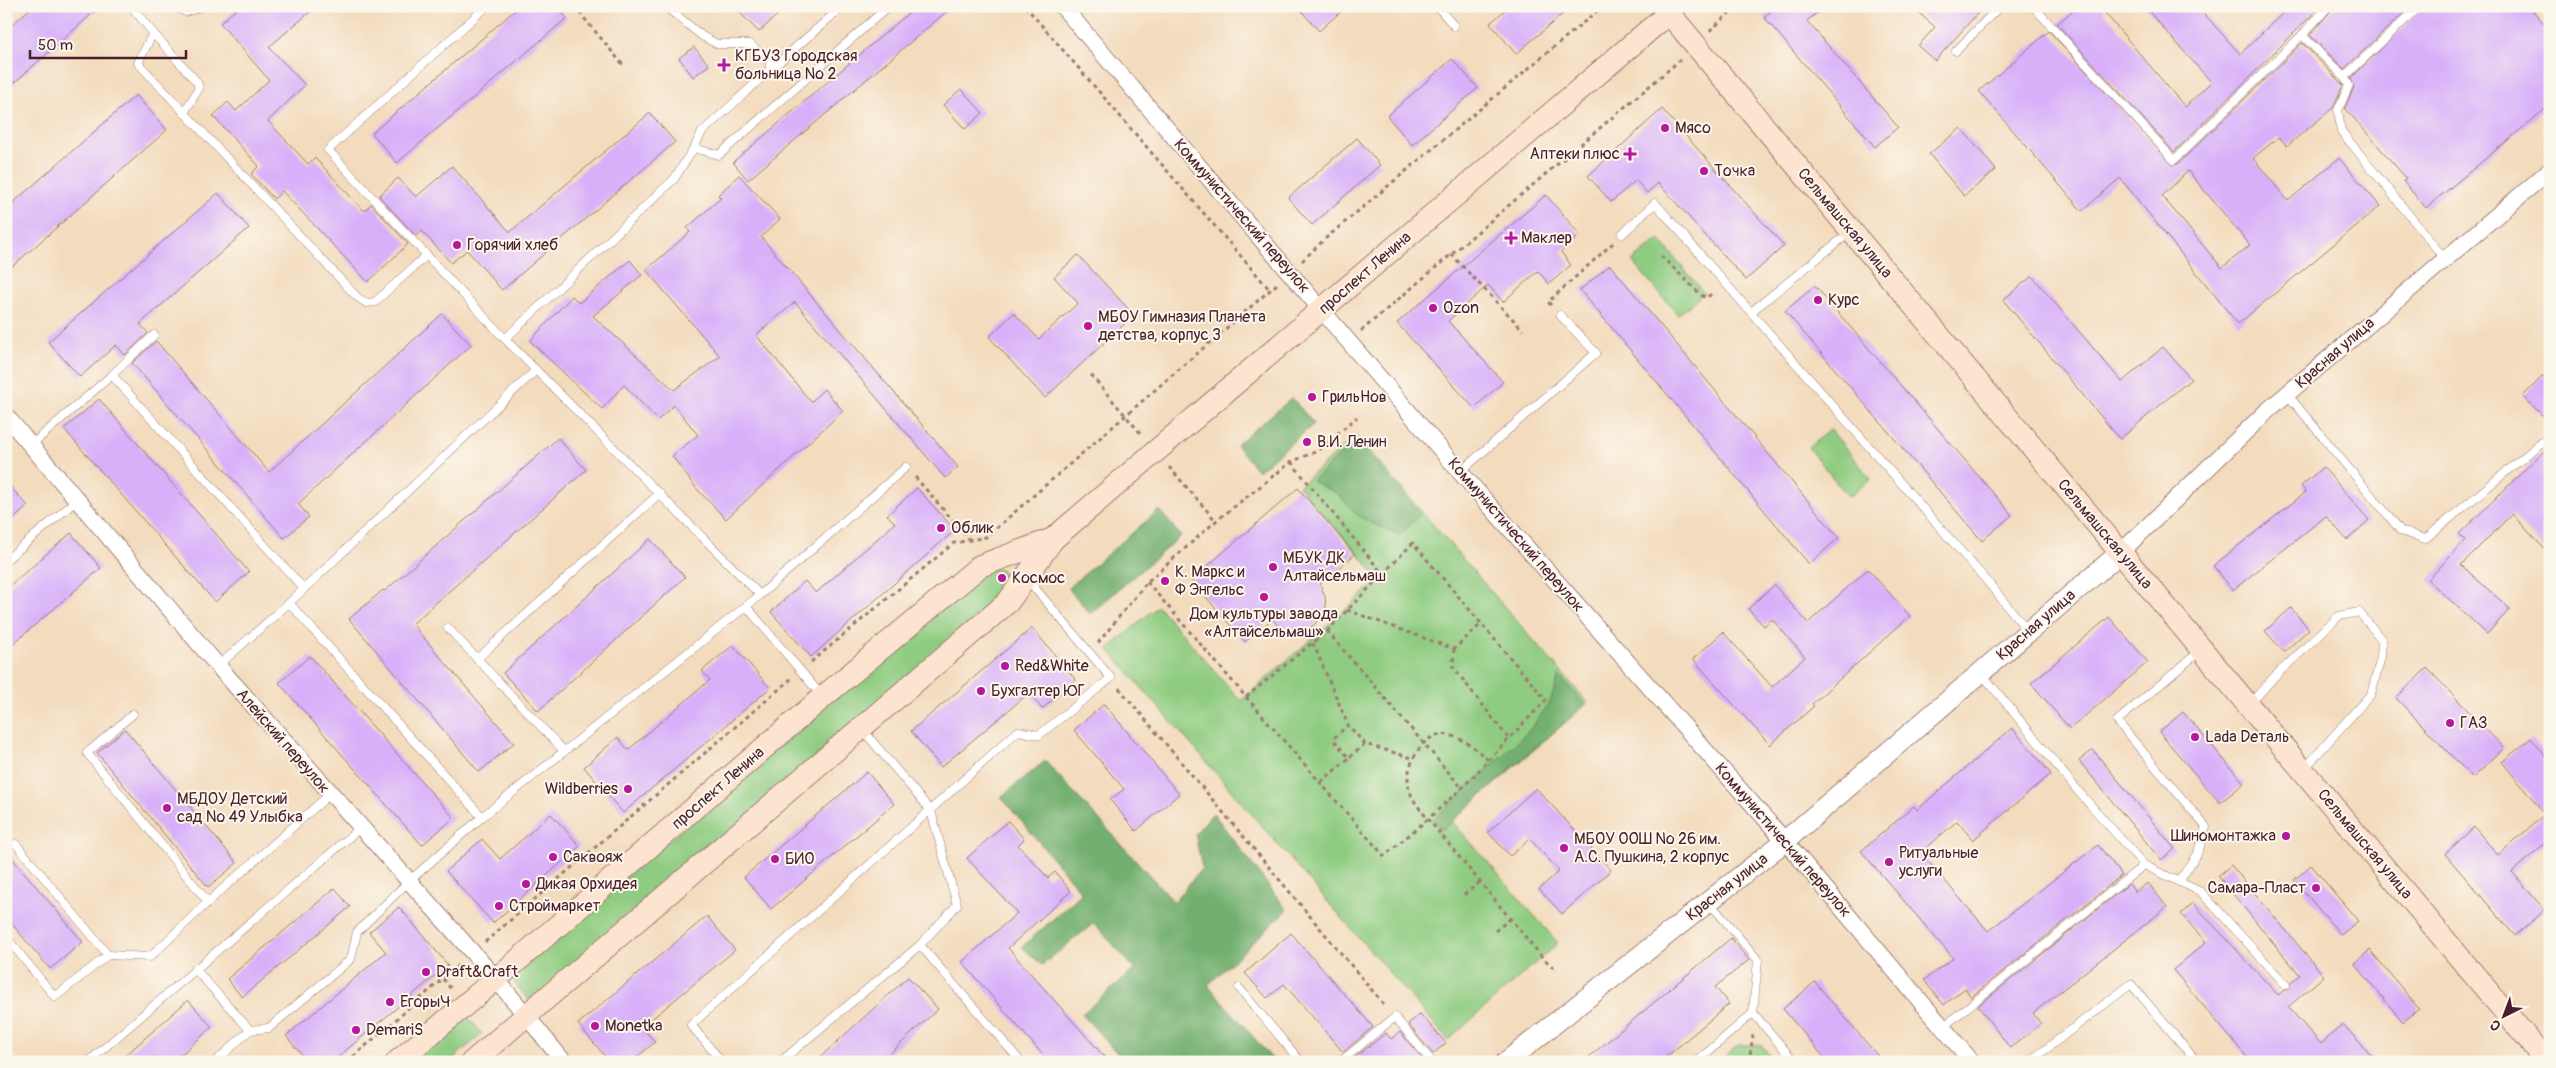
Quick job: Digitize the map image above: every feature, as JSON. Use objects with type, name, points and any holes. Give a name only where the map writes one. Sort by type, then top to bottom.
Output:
[{"type":"main road","name":"Сельмашская улица","points":[[1669,9],[1696,46],[2546,1061]]},
{"type":"main road","name":"проспект Ленина","points":[[472,1062],[862,729],[1021,586],[1053,539],[1322,310],[1669,9]]},
{"type":"main road","name":"проспект Ленина","points":[[397,1062],[823,697],[980,566],[1053,539]]},
{"type":"main road","points":[[991,562],[1004,570],[1014,587],[1021,586]]},
{"type":"street","name":"Коммунистический переулок","points":[[1062,6],[1460,472],[1785,841],[1972,1062]]},
{"type":"street","name":"Красная улица","points":[[1506,1062],[1785,841],[2121,552],[2287,394],[2444,258],[2550,170]]},
{"type":"street","name":"Алейский переулок","points":[[6,416],[218,666],[496,979],[564,1062]]},
{"type":"lane","points":[[131,6],[197,82],[199,88],[184,113]]},
{"type":"lane","points":[[174,6],[186,12],[203,6]]},
{"type":"lane","points":[[487,6],[328,150],[505,339],[760,595]]},
{"type":"lane","points":[[665,6],[702,36],[716,44],[750,44],[770,62],[770,70]]},
{"type":"lane","points":[[505,339],[674,179],[702,132],[843,6]]},
{"type":"lane","points":[[694,148],[719,155],[889,6]]},
{"type":"lane","points":[[1437,6],[1454,26]]},
{"type":"lane","points":[[1956,51],[2000,6]]},
{"type":"lane","points":[[2033,6],[2174,160],[2302,36],[2329,6]]},
{"type":"lane","points":[[2344,77],[2420,6]]},
{"type":"lane","points":[[153,33],[138,63],[357,297],[366,302],[375,302],[427,255]]},
{"type":"lane","points":[[2302,36],[2344,77],[2349,85],[2338,110],[2341,130],[2444,258]]},
{"type":"lane","points":[[1622,234],[1655,204],[1726,282],[2028,631]]},
{"type":"lane","points":[[1751,312],[1852,230]]},
{"type":"lane","points":[[1460,472],[1596,353],[1560,315]]},
{"type":"lane","points":[[31,444],[112,375],[154,335]]},
{"type":"lane","points":[[218,666],[289,603],[536,370]]},
{"type":"lane","points":[[112,375],[304,589]]},
{"type":"lane","points":[[2287,394],[2401,531],[2425,539],[2542,442],[2550,439]]},
{"type":"lane","points":[[215,1062],[250,1030],[268,1028],[351,959],[357,932],[408,882],[482,817],[760,595],[906,467]]},
{"type":"lane","points":[[477,659],[660,493]]},
{"type":"lane","points":[[6,560],[78,500]]},
{"type":"lane","points":[[722,1062],[691,1025],[1018,732],[1039,735],[1111,678],[1090,653],[1021,586]]},
{"type":"lane","points":[[289,603],[482,817]]},
{"type":"lane","points":[[746,606],[823,697]]},
{"type":"lane","points":[[2249,706],[2273,678],[2340,616],[2359,612],[2382,640],[2381,657],[2371,694],[2304,771]]},
{"type":"lane","points":[[448,628],[564,752]]},
{"type":"lane","points":[[2179,882],[2198,852],[2206,827],[2117,721],[2202,650]]},
{"type":"lane","points":[[1981,672],[2078,791],[2144,865],[2201,892],[2286,985]]},
{"type":"lane","points":[[133,714],[87,753],[208,902]]},
{"type":"lane","points":[[780,1062],[920,945],[957,905],[930,811],[862,729]]},
{"type":"lane","points":[[6,937],[55,997],[108,955],[150,957],[208,902],[330,794]]},
{"type":"lane","points":[[88,1062],[360,828]]},
{"type":"lane","points":[[16,844],[108,955]]},
{"type":"lane","points":[[1943,1027],[2144,865]]},
{"type":"lane","points":[[1708,902],[1758,960],[1755,1015],[1794,1062]]},
{"type":"lane","points":[[920,945],[1021,1062]]},
{"type":"lane","points":[[195,969],[250,1030]]},
{"type":"lane","points":[[2029,1062],[2131,984],[2197,1062]]},
{"type":"lane","points":[[1239,988],[1301,1062]]},
{"type":"lane","points":[[1696,1062],[1755,1015]]},
{"type":"lane","points":[[1340,1062],[1395,1017],[1432,1062]]},
{"type":"path","points":[[574,6],[624,66]]},
{"type":"path","points":[[1025,6],[1270,290]]},
{"type":"path","points":[[347,1062],[801,671],[954,543],[986,538],[1290,273],[1326,238],[1603,6]]},
{"type":"path","points":[[1349,341],[1696,46],[1737,6]]},
{"type":"path","points":[[1548,302],[1622,234]]},
{"type":"path","points":[[1451,254],[1523,330]]},
{"type":"path","points":[[1661,256],[1706,298],[1726,282]]},
{"type":"path","points":[[1091,375],[1216,521]]},
{"type":"path","points":[[1090,653],[1146,582],[1216,521],[1291,462],[1317,450],[1357,417]]},
{"type":"path","points":[[1291,462],[1382,573]]},
{"type":"path","points":[[906,467],[971,540]]},
{"type":"path","points":[[1146,582],[1384,856],[1462,788],[1546,700],[1413,543],[1327,631],[1246,697]]},
{"type":"path","points":[[1347,610],[1454,649]]},
{"type":"path","points":[[1481,624],[1454,649],[1453,667],[1509,739]]},
{"type":"path","points":[[1327,631],[1462,788]]},
{"type":"path","points":[[1312,643],[1348,725],[1365,744],[1412,758]]},
{"type":"path","points":[[1111,678],[1395,1017]]},
{"type":"path","points":[[1348,725],[1333,739],[1349,758]]},
{"type":"path","points":[[1488,760],[1469,743],[1448,734],[1436,736],[1424,743],[1412,758],[1408,782],[1414,802],[1481,881],[1510,919],[1557,971]]},
{"type":"path","points":[[1321,782],[1365,744]]},
{"type":"path","points":[[1464,895],[1481,881]]},
{"type":"path","points":[[1496,931],[1510,919]]},
{"type":"path","points":[[1749,1062],[1755,1015]]},
{"type":"green space","points":[[1659,239],[1704,293],[1678,315],[1632,261]]},
{"type":"green space","points":[[1292,398],[1314,424],[1258,471],[1236,445]]},
{"type":"green space","points":[[1830,429],[1871,479],[1849,497],[1808,448]]},
{"type":"green space","points":[[1356,436],[1588,703],[1452,821],[1558,943],[1448,1040],[1108,649],[1158,606],[1241,701],[1380,579],[1299,486]]},
{"type":"green space","points":[[1356,440],[1421,514],[1400,535],[1371,523],[1356,514],[1338,494],[1312,481]]},
{"type":"green space","points":[[1159,510],[1181,536],[1090,614],[1068,588]]},
{"type":"green space","points":[[988,569],[1001,569],[1009,581],[1004,597],[530,1002],[509,976]]},
{"type":"green space","points":[[1559,676],[1584,704],[1442,830],[1433,820],[1528,732],[1550,703]]},
{"type":"green space","points":[[1045,761],[1174,902],[1202,868],[1195,834],[1213,813],[1287,910],[1208,985],[1275,1062],[1125,1062],[1082,1014],[1135,969],[1094,923],[1042,965],[1022,947],[1082,893],[1001,797]]},
{"type":"green space","points":[[465,1013],[482,1034],[449,1062],[408,1062]]},
{"type":"green space","points":[[1738,1045],[1761,1045],[1775,1062],[1718,1062]]},
{"type":"building","points":[[33,6],[101,6],[6,90],[6,30]]},
{"type":"building","points":[[240,6],[317,6],[269,47],[305,85],[268,121],[308,164],[315,158],[364,211],[371,204],[408,244],[368,282],[282,191],[274,199],[251,174],[259,166],[213,116],[228,102],[236,111],[269,80],[220,23]]},
{"type":"building","points":[[520,6],[556,6],[567,18],[397,163],[372,133]]},
{"type":"building","points":[[733,6],[787,6],[759,32]]},
{"type":"building","points":[[917,6],[953,6],[748,180],[733,162]]},
{"type":"building","points":[[1297,6],[1347,6],[1319,31]]},
{"type":"building","points":[[1510,6],[1572,6],[1516,54],[1490,23]]},
{"type":"building","points":[[1777,6],[1825,6],[1807,21],[1898,127],[1875,147],[1764,17]]},
{"type":"building","points":[[1911,6],[1984,6],[1935,61],[1918,46],[1935,27]]},
{"type":"building","points":[[2078,6],[2099,6],[2185,107],[2211,82],[2144,6],[2197,6],[2240,54],[2290,6],[2321,6],[2174,152],[2057,24]]},
{"type":"building","points":[[2335,6],[2411,6],[2344,69],[2310,35]]},
{"type":"building","points":[[2425,6],[2529,6],[2550,31],[2550,105],[2426,208],[2403,181],[2406,178],[2345,108],[2354,87],[2351,78]]},
{"type":"building","points":[[2049,31],[2173,165],[2178,164],[2302,43],[2343,85],[2333,108],[2287,146],[2279,137],[2253,158],[2288,201],[2339,158],[2380,206],[2238,324],[2120,178],[2082,211],[1979,91]],"holes":[[[2188,171],[2250,245],[2222,268],[2162,196]]]},
{"type":"building","points":[[694,47],[709,65],[693,77],[679,58]]},
{"type":"building","points":[[1452,59],[1478,88],[1412,145],[1387,116]]},
{"type":"building","points":[[961,89],[983,113],[965,129],[943,105]]},
{"type":"building","points":[[136,95],[167,130],[6,272],[6,209]]},
{"type":"building","points":[[1662,109],[1784,246],[1746,280],[1658,183],[1647,193],[1636,180],[1611,202],[1588,176]]},
{"type":"building","points":[[650,113],[675,142],[502,290],[467,250],[451,263],[422,231],[416,236],[379,196],[398,178],[416,197],[452,166],[510,232]]},
{"type":"building","points":[[1961,128],[1996,170],[1964,196],[1929,154]]},
{"type":"building","points":[[1357,138],[1380,165],[1312,225],[1288,198]]},
{"type":"building","points":[[739,175],[780,219],[761,237],[958,467],[945,478],[795,302],[756,335],[811,402],[824,389],[843,411],[726,519],[696,488],[672,456],[698,435],[674,405],[658,420],[624,385],[602,409],[530,341],[572,296],[579,303],[630,260],[642,275],[593,316],[674,390],[720,356],[646,270],[690,232],[687,228],[721,198],[718,195]]},
{"type":"building","points":[[218,193],[249,228],[140,324],[148,333],[125,355],[116,345],[80,377],[48,342]]},
{"type":"building","points":[[1546,195],[1580,235],[1561,252],[1571,265],[1549,284],[1538,271],[1503,302],[1488,285],[1448,321],[1503,382],[1474,408],[1397,323]]},
{"type":"building","name":"МБОУ Гимназия Планета детства, корпус 3","points":[[1078,255],[1134,315],[1045,398],[989,337],[1014,313],[1039,339],[1078,303],[1054,277]]},
{"type":"building","points":[[1610,265],[1839,538],[1809,564],[1580,290]]},
{"type":"building","points":[[2032,276],[2122,382],[2163,347],[2191,379],[2120,439],[2003,300]]},
{"type":"building","points":[[1815,286],[2012,515],[1982,541],[1785,311]]},
{"type":"building","points":[[442,314],[471,345],[298,504],[309,517],[284,538],[132,363],[156,341],[269,472]]},
{"type":"building","points":[[2550,369],[2550,423],[2523,396]]},
{"type":"building","points":[[99,399],[249,572],[215,602],[64,429]]},
{"type":"building","points":[[558,438],[586,470],[412,624],[514,743],[479,772],[349,619],[383,590],[385,591]]},
{"type":"building","points":[[2550,445],[2550,555],[2512,514],[2461,565],[2510,609],[2487,634],[2428,580],[2465,540],[2459,534]]},
{"type":"building","points":[[2323,467],[2369,520],[2347,540],[2326,516],[2233,590],[2213,566],[2306,492],[2301,486]]},
{"type":"building","points":[[6,482],[28,506],[6,526]]},
{"type":"building","points":[[917,488],[955,530],[811,657],[771,612],[805,581],[816,593],[895,523],[887,515]]},
{"type":"building","name":"МБУК ДК Алтайсельмаш","points":[[1298,488],[1355,554],[1320,584],[1325,596],[1326,608],[1314,625],[1304,631],[1294,633],[1282,630],[1272,619],[1245,642],[1191,580]]},
{"type":"building","points":[[71,533],[101,568],[6,650],[6,589]]},
{"type":"building","points":[[650,539],[685,577],[538,711],[503,673]]},
{"type":"building","points":[[1868,569],[1910,616],[1812,704],[1814,706],[1770,745],[1693,659],[1723,632],[1772,687],[1805,657],[1772,619],[1764,626],[1748,609],[1774,585],[1808,623]]},
{"type":"building","points":[[2291,608],[2309,629],[2284,652],[2265,631]]},
{"type":"building","points":[[2109,617],[2148,662],[2070,729],[2031,683]]},
{"type":"building","points":[[1032,628],[1076,680],[1042,709],[1029,693],[941,767],[911,731]]},
{"type":"building","points":[[733,645],[770,688],[623,813],[584,767],[618,737],[628,750],[710,680],[702,671]]},
{"type":"building","points":[[310,656],[454,818],[422,845],[279,683]]},
{"type":"building","name":"ГАЗ","points":[[2427,668],[2504,748],[2473,778],[2396,698]]},
{"type":"building","points":[[1104,704],[1179,794],[1136,831],[1110,800],[1124,789],[1074,730]]},
{"type":"building","points":[[2183,712],[2244,783],[2220,803],[2159,732]]},
{"type":"building","points":[[2012,728],[2051,774],[1973,840],[1957,821],[1921,853],[1988,931],[2098,845],[2122,875],[1971,997],[1965,988],[1944,1005],[1924,980],[1953,958],[1861,851],[1914,806],[1917,810]]},
{"type":"building","name":"МБДОУ Детский сад № 49 Улыбка","points":[[125,729],[237,863],[208,887],[97,753]]},
{"type":"building","points":[[2531,738],[2550,762],[2550,839],[2512,872],[2545,910],[2515,936],[2445,854],[2474,827],[2498,855],[2545,814],[2502,762]]},
{"type":"building","points":[[2093,750],[2175,849],[2161,860],[2079,761]]},
{"type":"building","points":[[867,772],[894,804],[771,909],[744,877]]},
{"type":"building","name":"МБОУ ООШ № 26 им. А.С. Пушкина, 2 корпус","points":[[1536,788],[1611,870],[1562,914],[1539,889],[1559,871],[1530,839],[1510,856],[1488,832]]},
{"type":"building","points":[[551,814],[580,846],[493,923],[446,871],[482,839],[500,859]]},
{"type":"building","points":[[1008,821],[1024,839],[1018,845],[1048,878],[1055,872],[1071,891],[1008,948],[1109,1062],[1049,1062],[962,962],[1017,913],[967,858]]},
{"type":"building","points":[[6,851],[83,942],[50,969],[6,917]]},
{"type":"building","points":[[2231,865],[2324,976],[2288,1007],[2321,1044],[2343,1024],[2377,1062],[2251,1062],[2173,970],[2206,942],[2181,914],[2193,903],[2278,995],[2284,990],[2289,989],[2291,983],[2300,975],[2218,876]]},
{"type":"building","points":[[2311,865],[2358,921],[2341,935],[2294,880]]},
{"type":"building","points":[[2148,883],[2167,907],[2033,1013],[2041,1024],[2010,1048],[1978,1006],[2129,884],[2135,892]]},
{"type":"building","points":[[335,888],[350,907],[242,997],[227,979]]},
{"type":"building","points":[[399,907],[448,965],[332,1062],[308,1062],[286,1036],[386,952],[369,932]]},
{"type":"building","points":[[707,916],[735,950],[642,1027],[655,1042],[631,1062],[610,1062],[578,1024]]},
{"type":"building","points":[[1291,933],[1373,1027],[1343,1052],[1284,984],[1267,998],[1245,973]]},
{"type":"building","points":[[1731,938],[1749,960],[1715,987],[1729,1004],[1660,1062],[1583,1062]]},
{"type":"building","points":[[2370,950],[2419,1009],[2403,1022],[2354,963]]},
{"type":"building","points":[[908,977],[938,1009],[881,1062],[815,1062]]},
{"type":"building","points":[[1815,982],[1883,1062],[1828,1062],[1783,1009]]},
{"type":"building","points":[[188,1000],[212,1027],[173,1062],[118,1062]]},
{"type":"building","points":[[1420,1014],[1446,1043],[1433,1054],[1408,1024]]},
{"type":"building","points":[[1400,1032],[1425,1062],[1350,1061],[1386,1033],[1391,1039]]},
{"type":"place","name":"КГБУЗ Городская больница № 2","points":[[724,65]]},
{"type":"place","name":"Мясо","points":[[1665,128]]},
{"type":"place","name":"Аптеки плюс","points":[[1630,154]]},
{"type":"place","name":"Точка","points":[[1704,171]]},
{"type":"place","name":"Маклер","points":[[1511,238]]},
{"type":"place","name":"Горячий хлеб","points":[[457,245]]},
{"type":"place","name":"Курс","points":[[1818,300]]},
{"type":"place","name":"Ozon","points":[[1433,308]]},
{"type":"place","name":"МБОУ Гимназия Планета детства, корпус 3","points":[[1088,326]]},
{"type":"place","name":"ГрильНов","points":[[1312,397]]},
{"type":"place","name":"В.И. Ленин","points":[[1307,442]]},
{"type":"place","name":"Облик","points":[[941,528]]},
{"type":"place","name":"МБУК ДК Алтайсельмаш","points":[[1273,567]]},
{"type":"place","name":"Космос","points":[[1002,578]]},
{"type":"place","name":"К. Маркс и Ф Энгельс","points":[[1165,581]]},
{"type":"place","name":"Дом культуры завода «Алтайсельмаш»","points":[[1264,597]]},
{"type":"place","name":"Red&White","points":[[1005,666]]},
{"type":"place","name":"Бухгалтер ЮГ","points":[[981,691]]},
{"type":"place","name":"ГАЗ","points":[[2450,723]]},
{"type":"place","name":"Lada Dеталь","points":[[2195,737]]},
{"type":"place","name":"Wildberries","points":[[628,789]]},
{"type":"place","name":"МБДОУ Детский сад № 49 Улыбка","points":[[167,808]]},
{"type":"place","name":"Шиномонтажка","points":[[2286,836]]},
{"type":"place","name":"МБОУ ООШ № 26 им. А.С. Пушкина, 2 корпус","points":[[1564,848]]},
{"type":"place","name":"Саквояж","points":[[553,857]]},
{"type":"place","name":"БИО","points":[[775,859]]},
{"type":"place","name":"Ритуальные услуги","points":[[1889,862]]},
{"type":"place","name":"Дикая Орхидея","points":[[526,884]]},
{"type":"place","name":"Самара-Пласт","points":[[2316,888]]},
{"type":"place","name":"Строймаркет","points":[[499,906]]},
{"type":"place","name":"Draft&Craft","points":[[426,972]]},
{"type":"place","name":"ЕгорыЧ","points":[[390,1002]]},
{"type":"place","name":"Monetka","points":[[595,1026]]},
{"type":"place","name":"DemariS","points":[[356,1030]]}]
